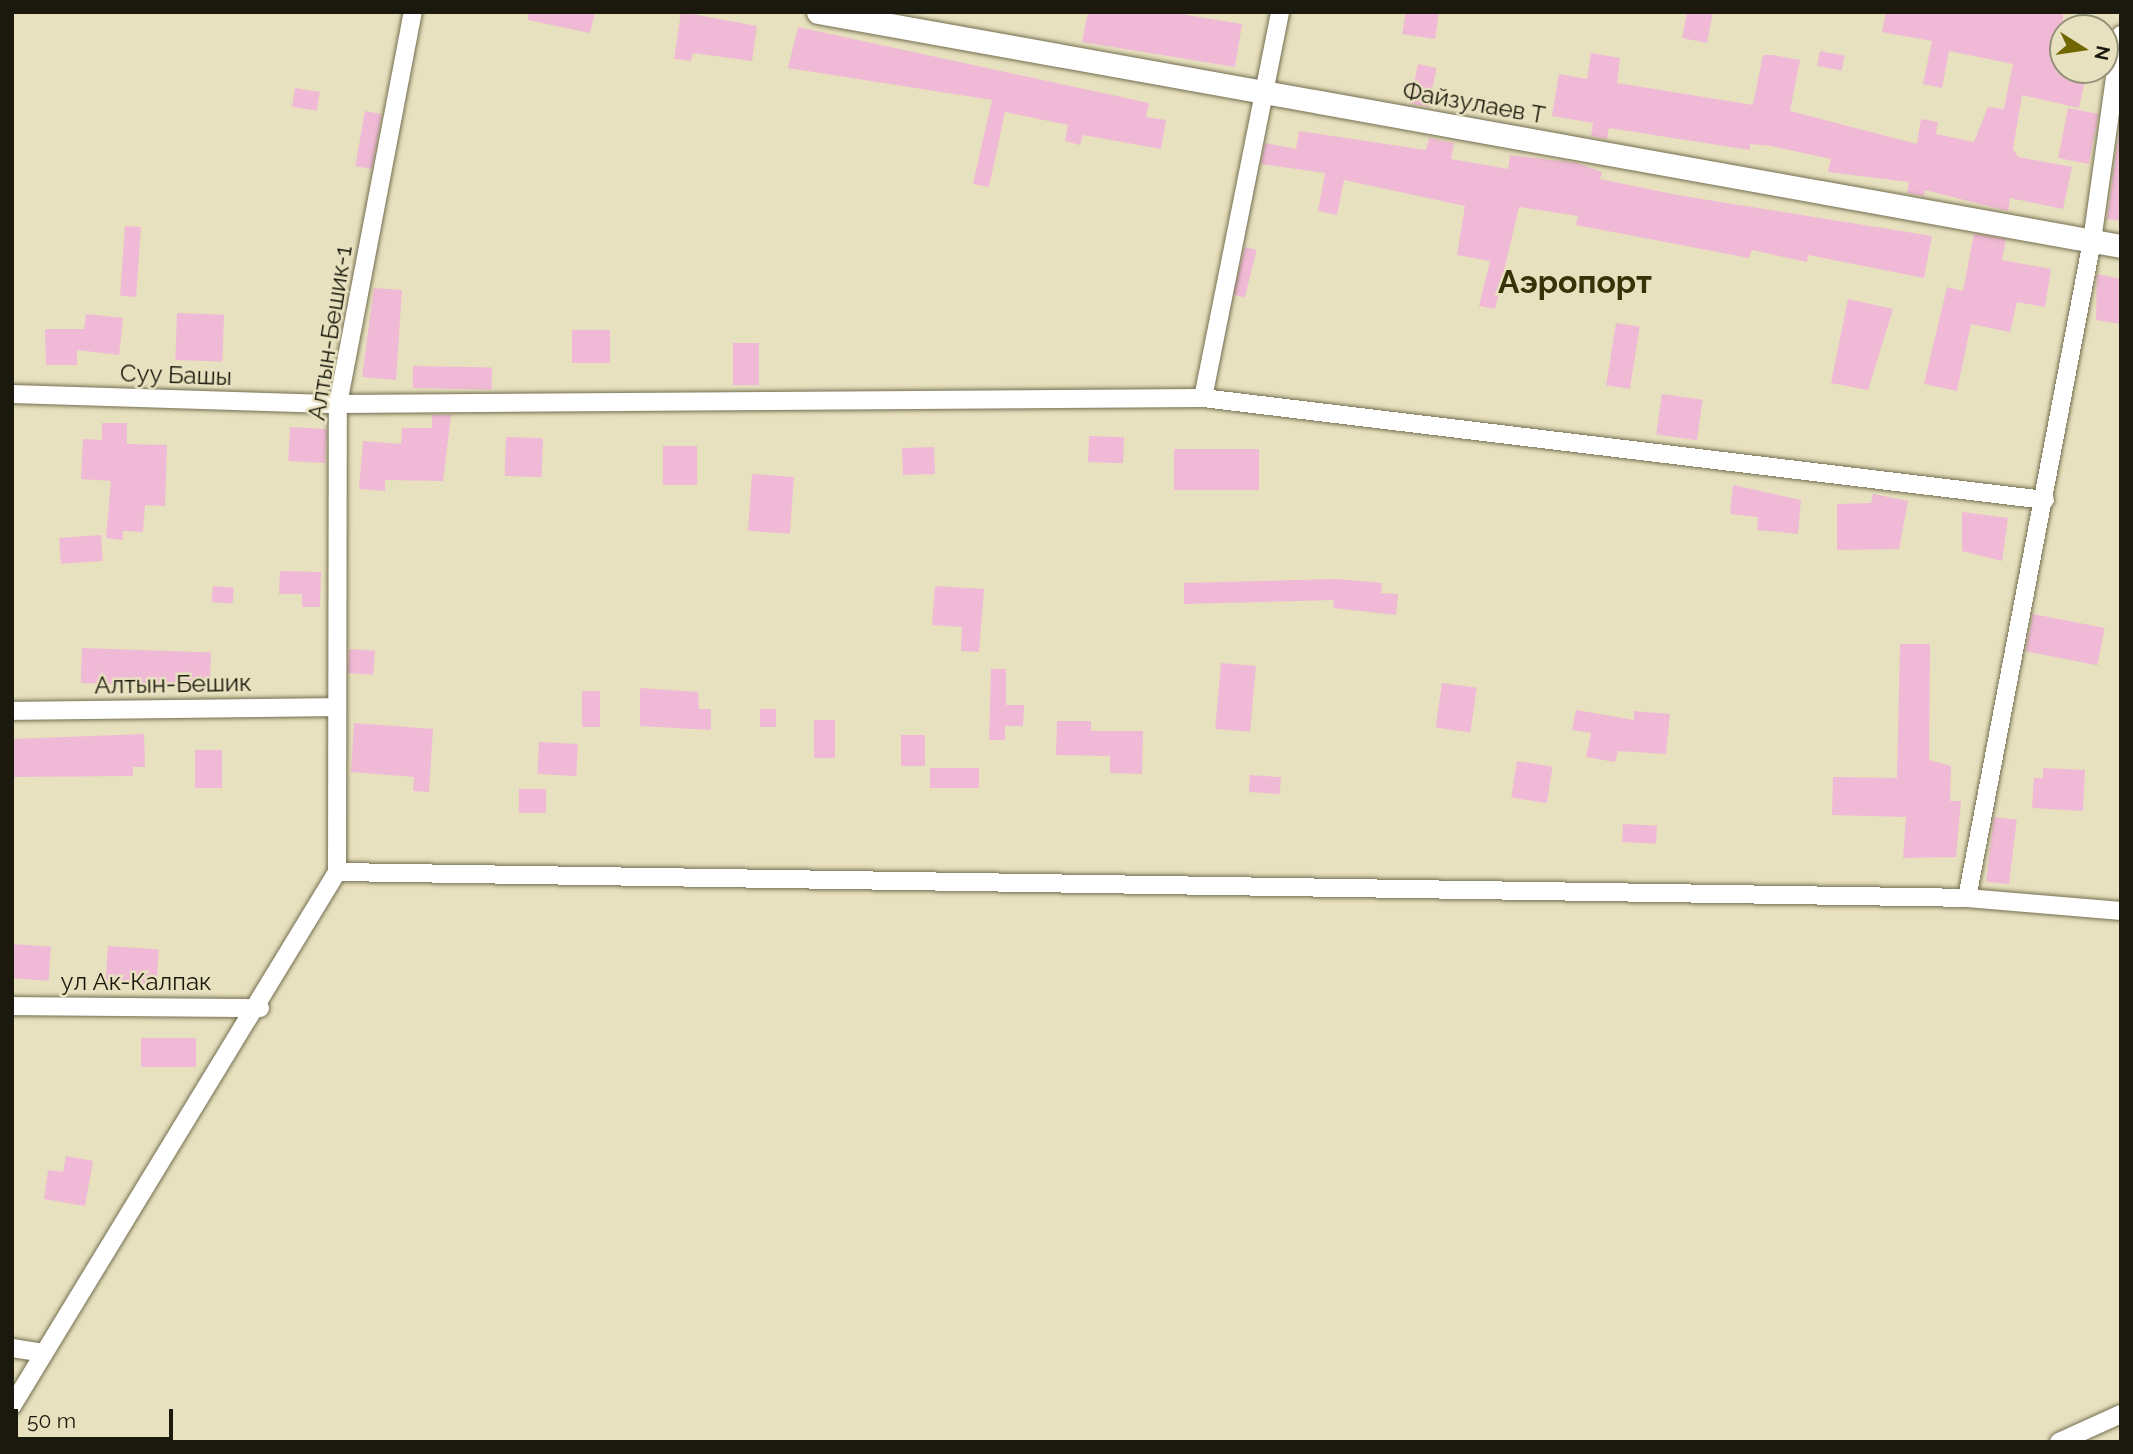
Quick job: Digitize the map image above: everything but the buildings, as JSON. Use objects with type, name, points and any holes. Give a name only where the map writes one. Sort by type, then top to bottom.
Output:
[{"type":"street","name":"Алтын-Бешик-1","points":[[337,873],[335,707],[338,404],[413,12]]},
{"type":"street","name":"Файзулаев Т","points":[[818,12],[2121,246]]},
{"type":"street","points":[[1203,398],[1262,91],[1280,12]]},
{"type":"street","points":[[1967,898],[2045,500],[2092,241],[2121,35]]},
{"type":"street","name":"Суу Башы","points":[[12,394],[338,404],[1203,398],[2045,500]]},
{"type":"street","name":"Алтын-Бешик","points":[[12,711],[335,707]]},
{"type":"street","points":[[12,1406],[42,1353],[260,1007],[337,873],[1967,898],[2121,911]]},
{"type":"street","name":"ул Ак-Калпак","points":[[12,1006],[260,1007]]},
{"type":"street","points":[[12,1348],[42,1353]]},
{"type":"street","points":[[2059,1442],[2121,1414]]},
{"type":"district","name":"Аэропорт","points":[[1575,282]]}]
